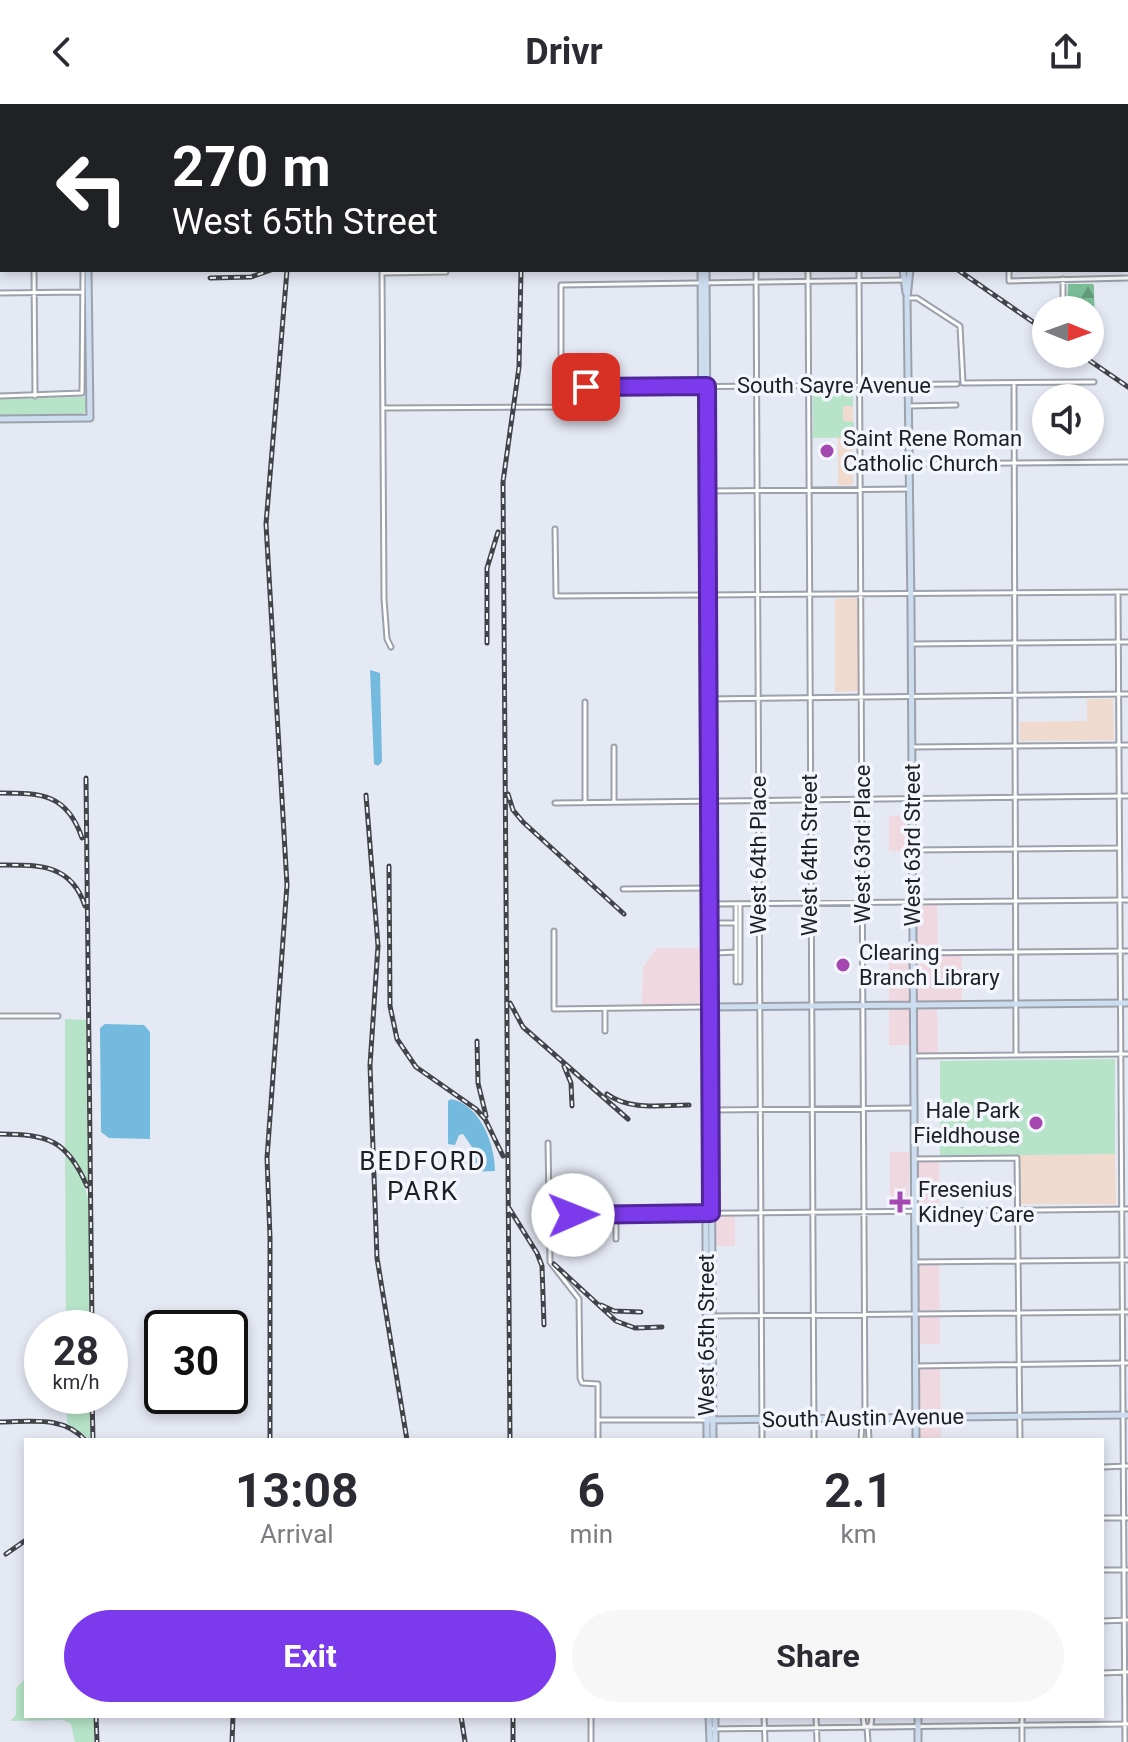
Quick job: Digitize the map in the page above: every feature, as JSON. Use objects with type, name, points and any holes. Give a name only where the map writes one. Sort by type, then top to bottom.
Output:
[{"type":"street","points":[[34,272],[35,396]]},
{"type":"street","points":[[0,396],[82,393],[86,272]]},
{"type":"street","points":[[0,419],[90,418],[86,272]]},
{"type":"street","points":[[382,272],[384,599],[387,639],[391,647]]},
{"type":"street","name":"West 65th Street","points":[[704,272],[710,1438]]},
{"type":"street","name":"West 64th Place","points":[[756,272],[762,1438]]},
{"type":"street","name":"West 64th Street","points":[[808,272],[814,1438]]},
{"type":"street","name":"West 63rd Place","points":[[859,272],[865,1418],[861,1438]]},
{"type":"street","name":"West 63rd Street","points":[[904,272],[907,298],[910,489],[916,1438]]},
{"type":"street","name":"West 63rd Street","points":[[906,280],[909,272]]},
{"type":"street","points":[[1009,272],[1009,281],[1128,278]]},
{"type":"street","points":[[1112,272],[1112,279]]},
{"type":"street","points":[[1063,279],[1063,296]]},
{"type":"street","points":[[704,284],[906,280]]},
{"type":"street","name":"South Sayre Avenue","points":[[704,284],[561,285],[561,388],[957,384]]},
{"type":"street","points":[[0,293],[83,292]]},
{"type":"street","name":"South Sayre Avenue","points":[[907,298],[917,298],[960,326],[963,383],[1094,382]]},
{"type":"street","points":[[1014,383],[1016,1055]]},
{"type":"street","points":[[383,408],[563,407],[567,401],[567,388]]},
{"type":"street","points":[[909,406],[956,405]]},
{"type":"street","points":[[909,464],[1128,462]]},
{"type":"street","points":[[704,491],[910,489]]},
{"type":"street","points":[[555,529],[556,596],[1128,592]]},
{"type":"street","points":[[1118,592],[1121,1260],[1126,1466],[1125,1742]]},
{"type":"street","points":[[911,644],[1128,642]]},
{"type":"street","points":[[705,699],[1128,694]]},
{"type":"street","points":[[585,702],[585,803]]},
{"type":"street","points":[[911,747],[1128,745]]},
{"type":"street","points":[[614,747],[614,802]]},
{"type":"street","points":[[555,803],[1128,796]]},
{"type":"street","points":[[912,850],[1118,848]]},
{"type":"street","points":[[623,889],[706,888]]},
{"type":"street","points":[[706,904],[1128,900]]},
{"type":"street","points":[[738,904],[738,982]]},
{"type":"street","points":[[715,923],[738,923]]},
{"type":"street","points":[[554,931],[554,1009],[1128,1003]]},
{"type":"street","points":[[912,953],[1128,951]]},
{"type":"street","points":[[716,953],[738,952]]},
{"type":"street","points":[[605,1009],[605,1031]]},
{"type":"street","points":[[0,1016],[58,1016]]},
{"type":"street","points":[[912,1057],[1128,1054]]},
{"type":"street","points":[[1120,1106],[1128,1106]]},
{"type":"street","points":[[708,1110],[913,1108]]},
{"type":"street","points":[[548,1143],[550,1262],[579,1299],[580,1378],[582,1383],[598,1384],[598,1438]]},
{"type":"street","points":[[1121,1157],[1128,1157]]},
{"type":"street","points":[[913,1159],[1017,1158],[1020,1438]]},
{"type":"street","points":[[548,1215],[1128,1209]]},
{"type":"street","points":[[616,1215],[616,1239]]},
{"type":"street","points":[[914,1262],[1128,1260]]},
{"type":"street","points":[[709,1316],[1128,1312]]},
{"type":"street","points":[[915,1366],[1128,1363]]},
{"type":"street","name":"South Austin Avenue","points":[[598,1420],[1125,1415]]},
{"type":"street","name":"West 63rd Place","points":[[865,1418],[869,1422],[869,1438]]},
{"type":"street","points":[[1104,1467],[1126,1466]]},
{"type":"street","points":[[1104,1518],[1126,1518]]},
{"type":"street","points":[[1104,1570],[1126,1570]]},
{"type":"street","points":[[1104,1621],[1126,1620]]},
{"type":"street","points":[[1104,1673],[1126,1672]]},
{"type":"street","points":[[591,1718],[591,1742]]},
{"type":"street","points":[[712,1718],[712,1742]]},
{"type":"street","points":[[764,1718],[765,1742]]},
{"type":"street","points":[[816,1718],[817,1742]]},
{"type":"street","points":[[863,1718],[868,1742]]},
{"type":"street","points":[[867,1727],[871,1725],[872,1718]]},
{"type":"street","points":[[918,1718],[918,1742]]},
{"type":"street","points":[[1022,1718],[1022,1742]]},
{"type":"street","points":[[712,1729],[1127,1724]]},
{"type":"shaded area","points":[[853,390],[853,485],[838,485],[838,438],[813,438],[813,391]]},
{"type":"shaded area","points":[[859,598],[859,691],[835,692],[835,599]]},
{"type":"shaded area","points":[[1087,699],[1113,699],[1114,740],[1020,741],[1020,722],[1087,721]]},
{"type":"shaded area","points":[[909,815],[909,851],[889,851],[889,816]]},
{"type":"shaded area","points":[[937,902],[938,954],[962,954],[962,1004],[937,1005],[938,1055],[917,1055],[915,903]]},
{"type":"shaded area","points":[[657,948],[702,948],[701,1004],[642,1006],[643,967]]},
{"type":"shaded area","points":[[889,958],[909,958],[909,1045],[889,1045]]},
{"type":"shaded area","points":[[890,1152],[909,1152],[909,1210],[890,1210]]},
{"type":"shaded area","points":[[1115,1154],[1116,1204],[1020,1204],[1020,1155]]},
{"type":"shaded area","points":[[917,1160],[939,1160],[939,1210],[917,1210]]},
{"type":"shaded area","points":[[712,1215],[735,1215],[735,1246],[713,1246]]},
{"type":"shaded area","points":[[917,1263],[939,1263],[940,1344],[918,1344]]},
{"type":"shaded area","points":[[919,1366],[940,1366],[941,1438],[920,1438]]},
{"type":"green space","points":[[1068,284],[1093,284],[1094,296],[1068,296]]},
{"type":"green space","points":[[853,390],[853,406],[843,406],[843,421],[854,422],[854,437],[813,438],[813,391]]},
{"type":"green space","points":[[0,397],[88,397],[88,409],[82,415],[0,415]]},
{"type":"green space","points":[[65,1019],[86,1020],[88,1185],[65,1147]]},
{"type":"green space","points":[[1115,1059],[1115,1154],[940,1156],[940,1061]]},
{"type":"green space","points":[[65,1151],[81,1176],[88,1198],[90,1310],[66,1310]]},
{"type":"green space","points":[[67,1414],[90,1414],[91,1438],[67,1423]]},
{"type":"green space","points":[[24,1680],[24,1718],[94,1718],[94,1742],[75,1742],[71,1724],[64,1720],[10,1721],[16,1715],[16,1688]]},
{"type":"water","points":[[370,670],[380,673],[382,762],[378,766],[374,764]]},
{"type":"water","points":[[105,1024],[144,1025],[150,1032],[150,1139],[109,1138],[101,1132],[100,1028]]},
{"type":"water","points":[[451,1099],[471,1109],[478,1118],[489,1138],[495,1171],[462,1172],[462,1155],[474,1150],[463,1134],[459,1135],[455,1145],[448,1144],[448,1101]]},
{"type":"railway","points":[[210,278],[251,277],[265,272]]},
{"type":"railway","points":[[270,1438],[267,1158],[287,885],[266,524],[287,272]]},
{"type":"railway","points":[[510,1438],[503,482],[519,367],[521,272]]},
{"type":"railway","points":[[961,272],[1032,321]]},
{"type":"railway","points":[[1100,368],[1128,387]]},
{"type":"railway","points":[[487,643],[487,568],[498,532]]},
{"type":"railway","points":[[86,778],[92,1310]]},
{"type":"railway","points":[[0,793],[40,796],[61,804],[76,823],[82,838]]},
{"type":"railway","points":[[508,794],[513,810],[523,822],[624,914]]},
{"type":"railway","points":[[366,795],[378,946],[370,1065],[377,1258],[407,1438]]},
{"type":"railway","points":[[0,865],[52,869],[71,881],[85,906]]},
{"type":"railway","points":[[389,866],[390,1006],[397,1039],[416,1067],[476,1109],[485,1119],[503,1156]]},
{"type":"railway","points":[[510,1003],[523,1027],[628,1119]]},
{"type":"railway","points":[[477,1041],[478,1083],[486,1116]]},
{"type":"railway","points":[[564,1066],[571,1083],[572,1106]]},
{"type":"railway","points":[[607,1094],[636,1105],[689,1105]]},
{"type":"railway","points":[[0,1134],[31,1136],[54,1143],[72,1158],[87,1186]]},
{"type":"railway","points":[[509,1208],[542,1266],[544,1325]]},
{"type":"railway","points":[[554,1264],[616,1321],[635,1328],[662,1327]]},
{"type":"railway","points":[[601,1305],[614,1311],[641,1312]]},
{"type":"railway","points":[[92,1414],[93,1438]]},
{"type":"railway","points":[[0,1422],[56,1423],[83,1438]]},
{"type":"railway","points":[[6,1554],[24,1541]]},
{"type":"railway","points":[[96,1718],[97,1742]]},
{"type":"railway","points":[[232,1742],[233,1718]]},
{"type":"railway","points":[[461,1718],[465,1742]]},
{"type":"railway","points":[[513,1718],[513,1742]]},
{"type":"place","name":"Saint Rene Roman Catholic Church","points":[[827,451]]},
{"type":"place","name":"Clearing Branch Library","points":[[843,965]]},
{"type":"place","name":"Hale Park Fieldhouse","points":[[1036,1123]]},
{"type":"place","name":"Fresenius Kidney Care","points":[[900,1202]]},
{"type":"district","name":"BEDFORD PARK","points":[[423,1176]]},
{"type":"route","points":[[573,1215],[711,1213],[707,386],[586,387]]}]
